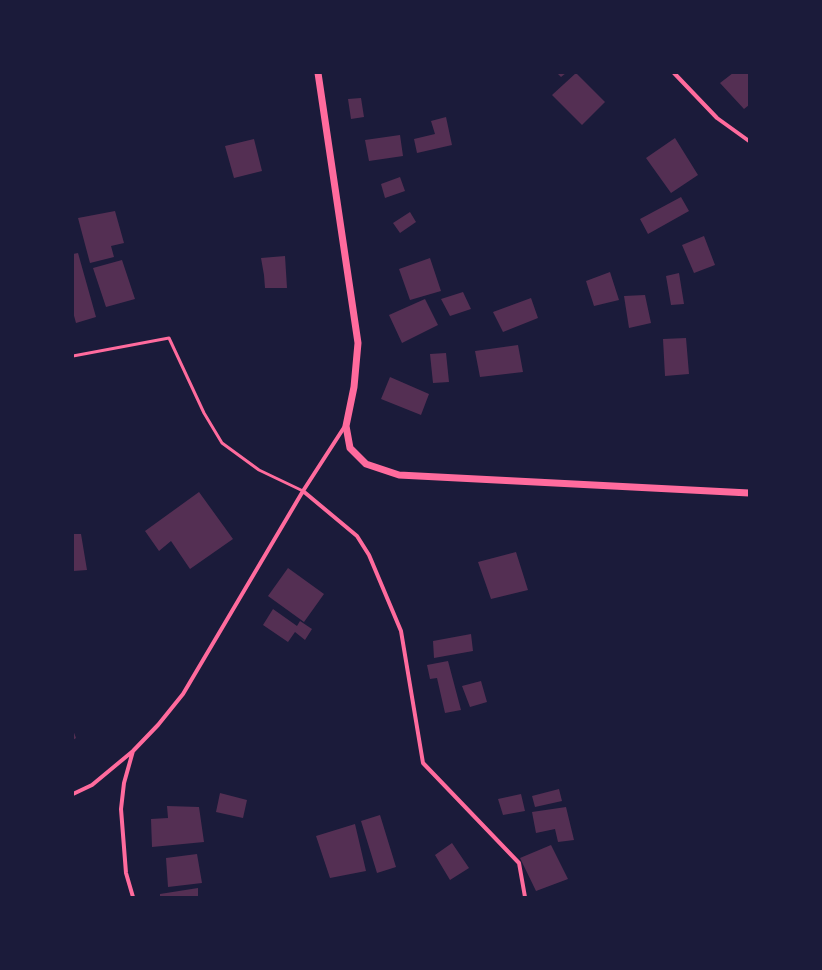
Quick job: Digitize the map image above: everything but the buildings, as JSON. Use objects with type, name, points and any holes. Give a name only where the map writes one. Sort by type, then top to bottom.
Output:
[{"type":"street","points":[[73,794],[92,785],[133,751],[158,725],[183,694],[303,491],[346,426],[354,387],[358,343],[318,73]]},
{"type":"street","points":[[674,73],[717,118],[749,141]]},
{"type":"street","points":[[346,426],[350,448],[366,464],[399,476],[749,493]]},
{"type":"street","points":[[303,491],[357,536],[369,555],[401,631],[423,763],[519,864],[525,897]]},
{"type":"street","points":[[133,751],[124,783],[121,809],[126,874],[133,897]]},
{"type":"lane","points":[[73,356],[169,338],[204,413],[222,443],[259,470],[303,491]]}]
